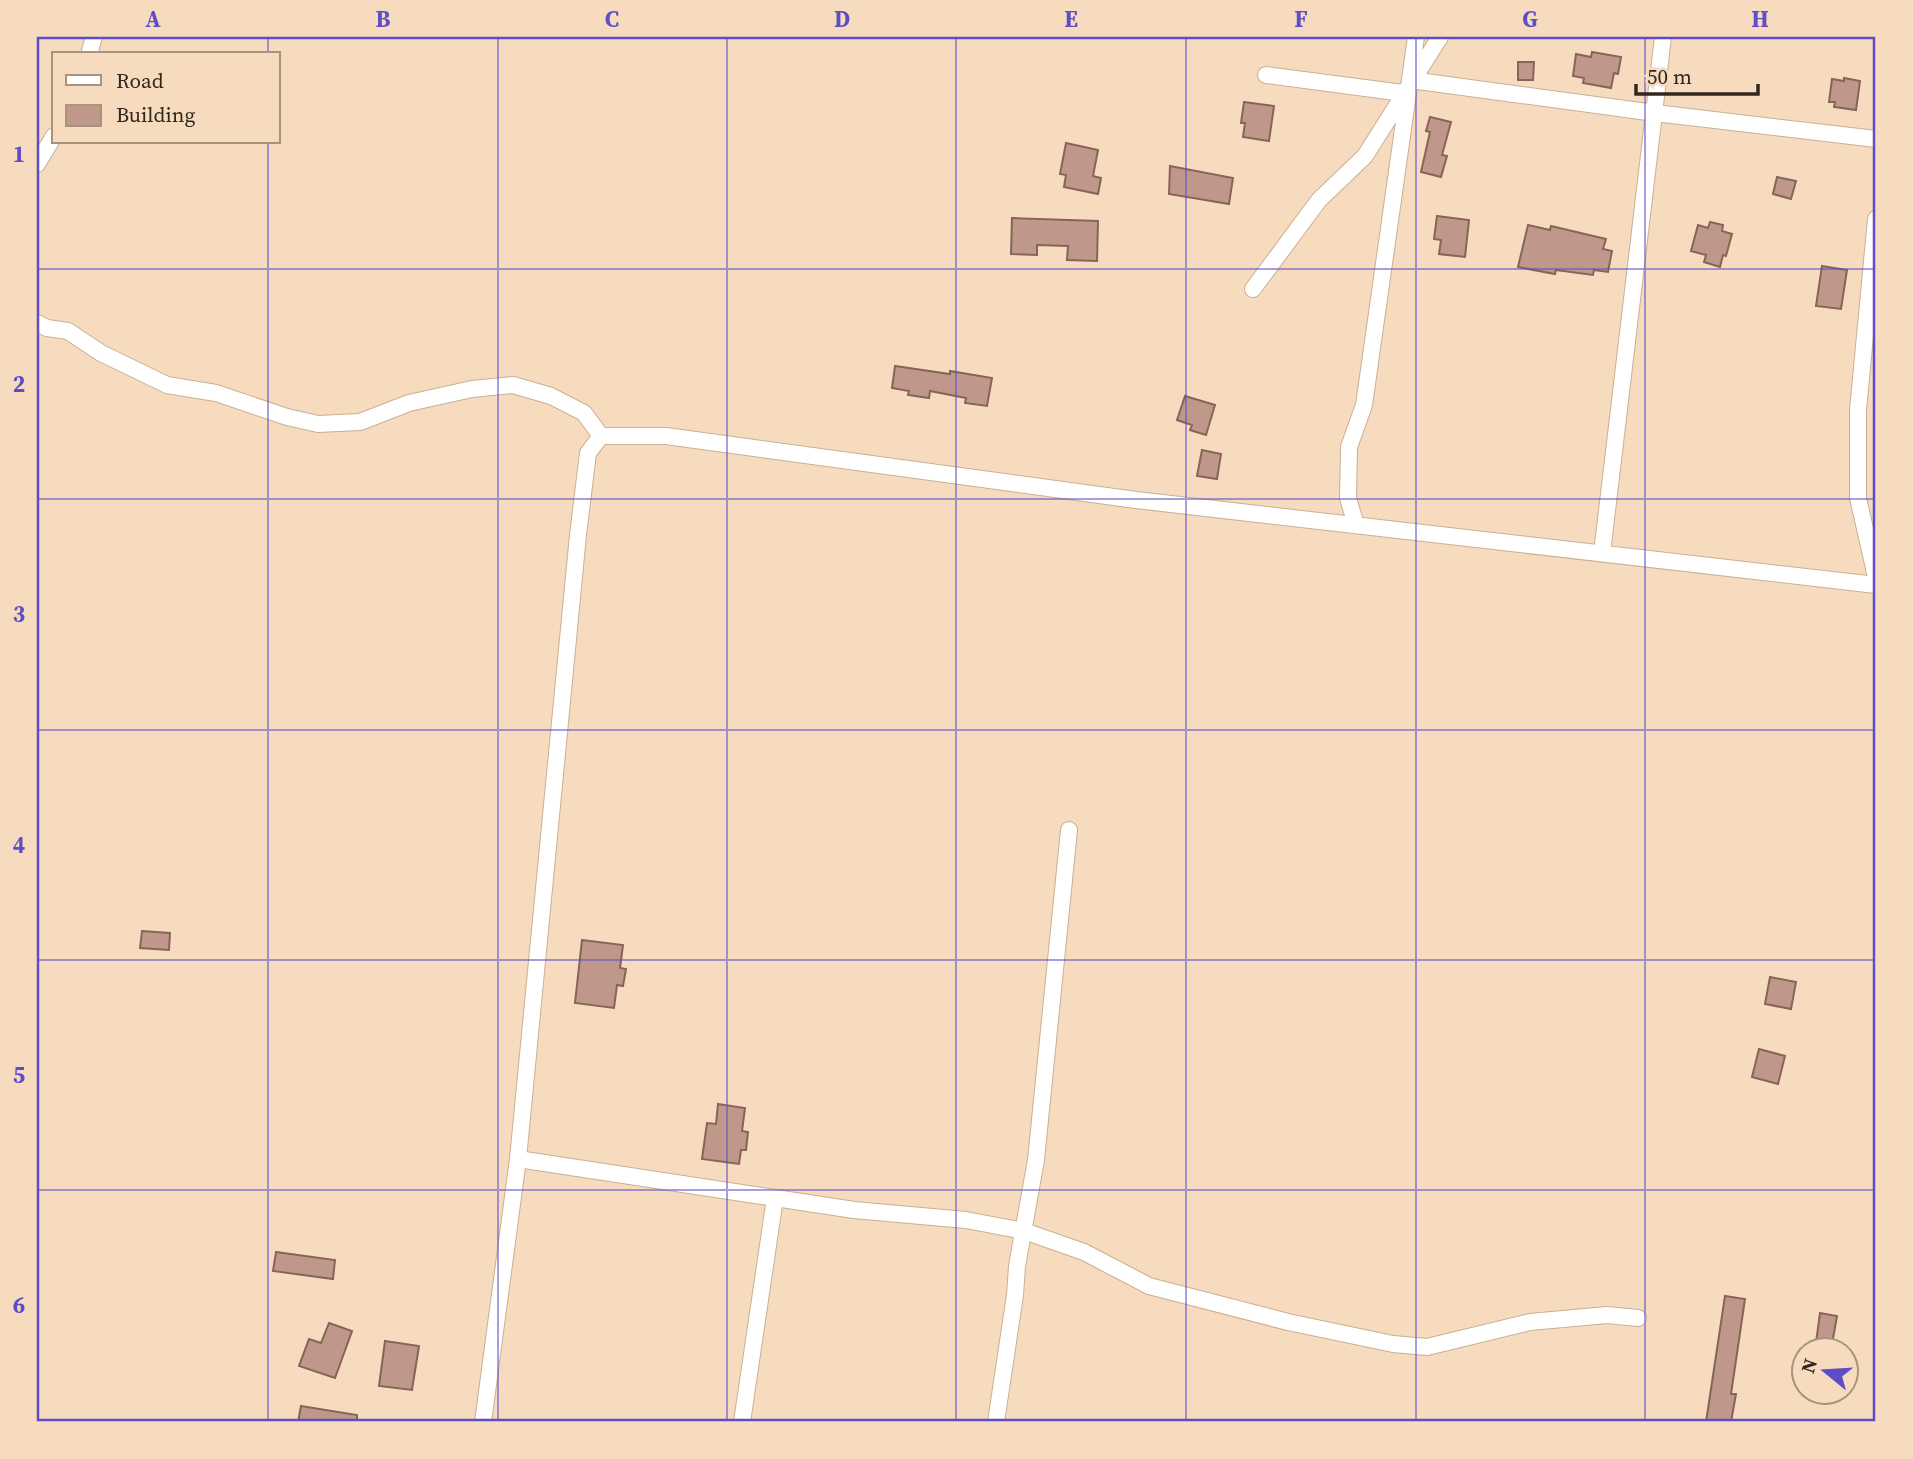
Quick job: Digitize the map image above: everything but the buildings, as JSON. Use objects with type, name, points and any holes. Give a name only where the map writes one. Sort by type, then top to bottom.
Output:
[{"type":"street","points":[[1356,524],[1348,498],[1349,447],[1364,405],[1416,37]]},
{"type":"street","points":[[1253,289],[1319,200],[1365,156],[1440,37]]},
{"type":"street","points":[[1602,553],[1663,37]]},
{"type":"street","points":[[1266,75],[1655,113],[1876,139]]},
{"type":"street","points":[[37,164],[52,139]]},
{"type":"street","points":[[1876,219],[1858,410],[1858,498],[1876,577]]},
{"type":"street","points":[[37,323],[47,328],[68,331],[101,353],[167,385],[216,393],[287,417],[318,424],[360,422],[409,403],[472,389],[513,385],[551,396],[584,413],[601,436]]},
{"type":"street","points":[[601,436],[666,436],[1136,500],[1876,585]]},
{"type":"street","points":[[484,1422],[518,1160],[587,453],[601,436]]},
{"type":"street","points":[[996,1422],[1017,1266],[1036,1160],[1069,830]]},
{"type":"street","points":[[518,1160],[854,1210],[966,1220],[1024,1231],[1084,1252],[1149,1286],[1288,1322],[1393,1345],[1427,1347],[1530,1322],[1607,1315],[1638,1318]]},
{"type":"street","points":[[742,1422],[775,1198]]}]
